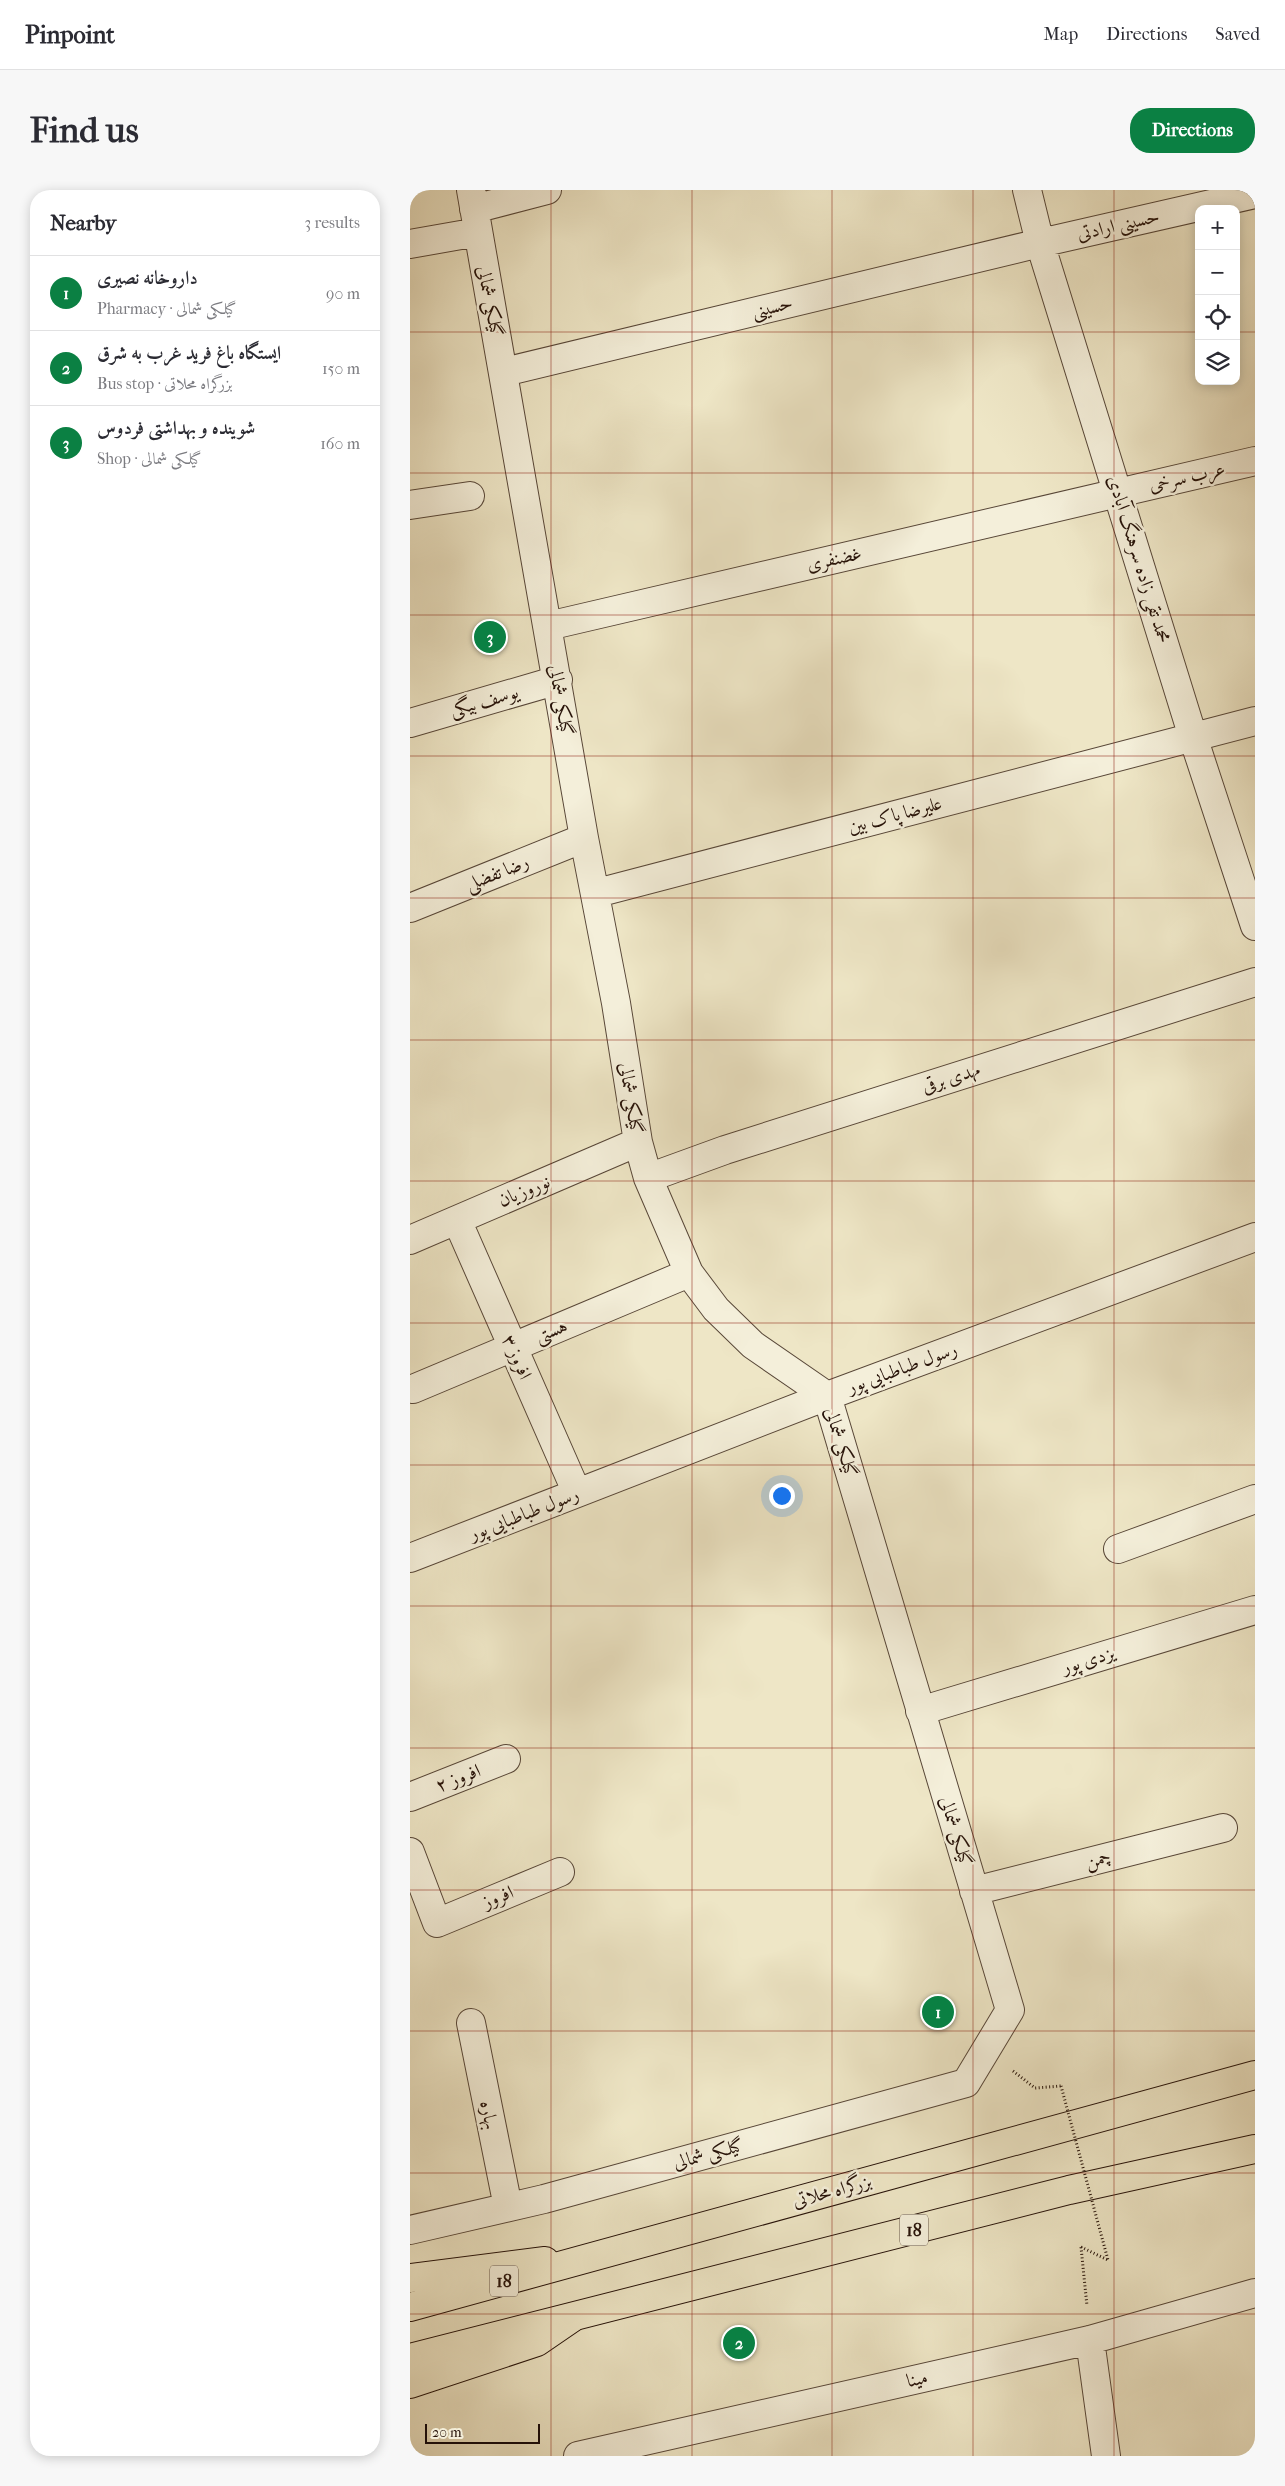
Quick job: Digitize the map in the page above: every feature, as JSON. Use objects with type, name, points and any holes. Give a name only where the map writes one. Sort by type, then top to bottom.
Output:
[{"type":"main road","name":"بزرگراه محلاتی","points":[[410,2307],[1255,2075]]},
{"type":"main road","name":"18","points":[[410,2358],[1069,2190],[1255,2149]]},
{"type":"main road","points":[[410,2278],[598,2255]]},
{"type":"main road","points":[[418,2383],[537,2342],[573,2316]]},
{"type":"street","points":[[410,244],[474,210],[547,190]]},
{"type":"street","name":"محمد تقی زاده سرهنگ آبادی","points":[[1027,190],[1040,243],[1119,493],[1193,737],[1255,926]]},
{"type":"street","name":"حسینی ارادتی","points":[[1040,243],[1255,194]]},
{"type":"street","name":"گيلکی شمالی","points":[[410,2230],[508,2207],[966,2083],[1010,2010],[827,1396],[753,1345],[716,1310],[689,1273],[648,1178],[638,1142],[597,893],[584,838],[558,680],[474,210]]},
{"type":"street","name":"حسینی","points":[[504,372],[1040,243]]},
{"type":"street","name":"عرب سرخی","points":[[1119,493],[1255,461]]},
{"type":"street","name":"غضنفری","points":[[548,626],[1119,493]]},
{"type":"street","points":[[410,505],[470,496]]},
{"type":"street","name":"یوسف بیگی","points":[[410,723],[558,680]]},
{"type":"street","name":"علیرضا پاک بین","points":[[597,893],[1255,721]]},
{"type":"street","name":"رضا تفضلی","points":[[410,908],[584,838]]},
{"type":"street","name":"مهدی برقی","points":[[648,1178],[725,1150],[1255,982]]},
{"type":"street","name":"نوروزیان","points":[[410,1240],[638,1142]]},
{"type":"street","name":"افروز ۳","points":[[457,1220],[577,1493]]},
{"type":"street","name":"رسول طباطبایی پور","points":[[410,1558],[827,1396],[1255,1236]]},
{"type":"street","name":"هستی","points":[[413,1389],[689,1273]]},
{"type":"street","points":[[1118,1549],[1255,1499]]},
{"type":"street","name":"یزدی پور","points":[[920,1711],[1255,1610]]},
{"type":"street","name":"افروز ۲","points":[[410,1797],[506,1759]]},
{"type":"street","name":"چمن","points":[[974,1891],[1223,1828]]},
{"type":"street","points":[[410,1852],[416,1890]]},
{"type":"street","name":"افروز","points":[[416,1890],[437,1922],[560,1872]]},
{"type":"street","name":"بهاره","points":[[471,2023],[508,2207]]},
{"type":"street","name":"مینا","points":[[578,2456],[1090,2340],[1255,2293]]},
{"type":"street","points":[[1090,2340],[1106,2456]]},
{"type":"path","points":[[1035,2088],[1061,2086],[1108,2260],[1081,2247],[1090,2340]]},
{"type":"place","name":"شوینده و بهداشتی فردوس","points":[[490,637]]},
{"type":"place","name":"داروخانه نصیری","points":[[938,2012]]},
{"type":"place","name":"ایستگاه باغ فرید غرب به شرق","points":[[739,2343]]}]
